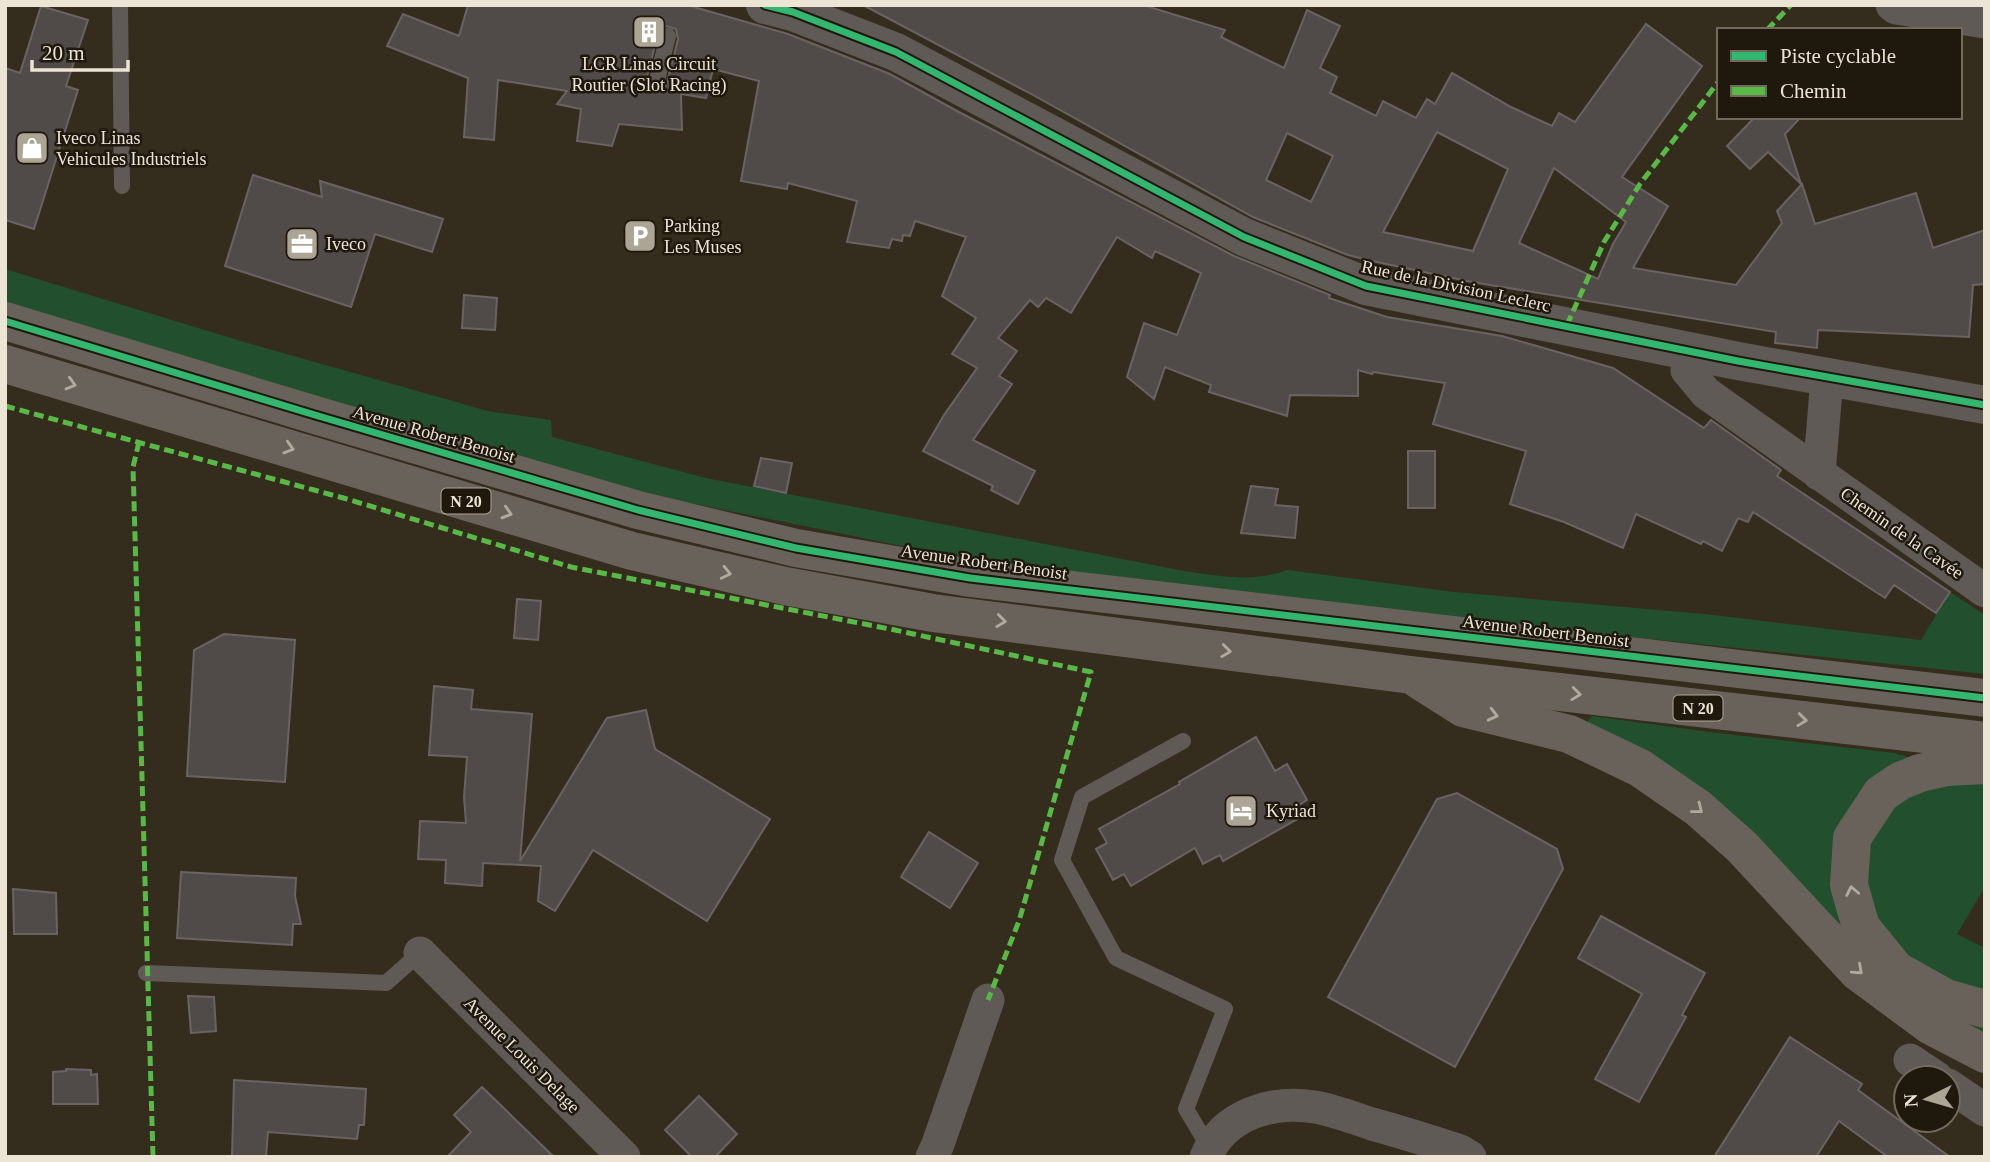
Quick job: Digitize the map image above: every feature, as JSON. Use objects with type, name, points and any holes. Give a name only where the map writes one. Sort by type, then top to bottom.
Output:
[{"type":"main road","name":"Avenue Robert Benoist","points":[[5,321],[638,510],[796,548],[984,580],[1985,698]]},
{"type":"main road","name":"N 20","points":[[5,364],[632,551],[785,586],[933,612],[1411,675],[1985,741]]},
{"type":"main road","points":[[1411,675],[1463,708],[1569,734],[1640,768],[1698,808],[1742,847],[1858,972],[1931,1026],[1985,1054]]},
{"type":"main road","points":[[1985,765],[1947,767],[1920,773],[1900,781],[1881,794],[1852,838],[1849,885],[1861,927],[1896,970],[1946,998],[1985,1009]]},
{"type":"street","name":"Rue de la Division Leclerc","points":[[765,5],[793,12],[896,52],[1244,237],[1366,286],[1827,378],[1985,405]]},
{"type":"street","points":[[1892,5],[1896,8],[1985,22]]},
{"type":"street","name":"Chemin de la Cavée","points":[[1689,351],[1687,370],[1706,393],[1985,591]]},
{"type":"street","points":[[1819,474],[1827,378]]},
{"type":"street","name":"Avenue Louis Delage","points":[[420,953],[624,1157]]},
{"type":"street","points":[[932,1157],[988,1000]]},
{"type":"street","points":[[1962,1094],[1985,1110]]},
{"type":"street","points":[[1208,1153],[1228,1125],[1251,1111],[1282,1105],[1315,1107],[1460,1151],[1470,1157]]},
{"type":"lane","points":[[120,5],[122,186]]},
{"type":"lane","points":[[657,80],[668,36]]},
{"type":"lane","points":[[1184,741],[1082,797],[1062,860],[1116,958],[1225,1009],[1186,1109],[1208,1153]]},
{"type":"lane","points":[[146,973],[386,983],[420,953]]},
{"type":"green space","points":[[5,269],[244,342],[488,411],[551,420],[552,437],[706,478],[1184,571],[1249,577],[1288,570],[1454,592],[1705,614],[1921,640],[1950,592],[1985,615],[1985,674],[1393,612],[1041,570],[907,547],[680,501],[552,469],[5,302]]},
{"type":"green space","points":[[1592,716],[1895,753],[1915,759],[1837,894],[1985,1020],[1985,1041],[1586,723]]},
{"type":"green space","points":[[1985,778],[1985,887],[1957,934],[1985,948],[1985,1000],[1923,975],[1870,912],[1864,851],[1886,813],[1905,794]]},
{"type":"building","points":[[468,5],[687,5],[788,34],[890,74],[1234,256],[1330,295],[1329,298],[1387,317],[1502,336],[1613,368],[1704,428],[1711,420],[1781,470],[1777,476],[1950,592],[1936,613],[1894,585],[1885,598],[1753,512],[1748,522],[1738,518],[1722,551],[1636,514],[1623,548],[1564,522],[1510,504],[1526,451],[1433,424],[1445,383],[1358,370],[1358,396],[1290,395],[1287,416],[1209,392],[1211,385],[1165,367],[1154,399],[1127,377],[1144,323],[1177,335],[1201,273],[1155,251],[1152,258],[1117,237],[1071,313],[1046,298],[1038,307],[1030,300],[998,338],[1017,351],[999,376],[1012,384],[973,440],[1035,471],[1018,504],[991,490],[993,486],[923,451],[977,368],[952,354],[976,318],[942,296],[966,237],[915,221],[910,236],[903,235],[902,241],[892,239],[889,248],[847,242],[857,201],[788,183],[787,189],[741,181],[759,81],[713,69],[706,98],[681,94],[682,130],[619,124],[612,146],[577,141],[581,109],[557,104],[567,91],[498,80],[494,140],[464,137],[468,78],[387,46],[403,14],[459,36]],"holes":[[[666,26],[676,29],[678,39],[667,83],[664,88],[655,90],[649,87],[647,77],[658,33]]]},
{"type":"building","points":[[863,5],[1143,5],[1225,30],[1221,37],[1284,68],[1307,10],[1340,26],[1320,68],[1337,77],[1330,93],[1376,116],[1383,101],[1416,118],[1427,99],[1435,104],[1452,73],[1511,107],[1552,126],[1559,113],[1575,122],[1646,24],[1702,66],[1622,177],[1668,206],[1633,268],[1736,285],[1782,223],[1777,211],[1802,184],[1815,224],[1916,193],[1933,248],[1985,230],[1985,284],[1973,285],[1969,337],[1818,330],[1817,348],[1775,343],[1776,332],[1472,282],[1348,255],[1253,217],[1033,95]],"holes":[[[1437,132],[1508,169],[1473,251],[1383,232]],[[1287,133],[1333,156],[1311,202],[1266,180]],[[1554,168],[1626,222],[1598,279],[1519,243]]]},
{"type":"building","name":"Iveco Linas Vehicules Industriels","points":[[41,6],[88,20],[66,86],[78,90],[34,229],[5,220],[5,68],[20,73]]},
{"type":"building","points":[[1753,119],[1799,119],[1785,134],[1801,184],[1768,152],[1750,169],[1727,146]]},
{"type":"building","name":"Iveco","points":[[253,175],[322,197],[320,181],[443,219],[432,252],[375,234],[351,307],[225,266]]},
{"type":"building","points":[[464,295],[497,298],[495,330],[462,328]]},
{"type":"building","points":[[1408,451],[1435,451],[1435,508],[1408,508]]},
{"type":"building","points":[[761,458],[792,463],[786,493],[754,486]]},
{"type":"building","points":[[1251,486],[1278,489],[1275,505],[1298,507],[1295,538],[1241,533]]},
{"type":"building","points":[[517,599],[541,601],[538,640],[514,638]]},
{"type":"building","points":[[224,634],[295,640],[285,782],[187,776],[194,650]]},
{"type":"building","points":[[434,686],[473,690],[471,709],[532,714],[520,861],[607,718],[646,710],[655,749],[770,819],[707,921],[593,850],[555,911],[538,901],[541,866],[483,863],[482,886],[445,883],[446,860],[418,859],[420,821],[466,823],[464,797],[467,757],[429,755]]},
{"type":"building","name":"Kyriad","points":[[1256,737],[1275,771],[1287,764],[1307,800],[1296,807],[1301,817],[1223,861],[1220,855],[1203,864],[1195,848],[1131,886],[1124,874],[1113,880],[1096,849],[1107,843],[1099,829],[1180,784],[1179,782]]},
{"type":"building","points":[[1457,793],[1557,849],[1563,869],[1455,1067],[1328,997],[1437,799]]},
{"type":"building","points":[[929,832],[978,863],[950,908],[901,877]]},
{"type":"building","points":[[181,872],[296,878],[295,896],[301,924],[293,924],[292,945],[177,938]]},
{"type":"building","points":[[13,889],[56,893],[57,934],[14,934]]},
{"type":"building","points":[[1601,916],[1705,973],[1682,1015],[1686,1017],[1639,1102],[1595,1079],[1642,994],[1578,958]]},
{"type":"building","points":[[188,996],[214,997],[216,1031],[191,1033]]},
{"type":"building","points":[[1790,1037],[1862,1084],[1858,1090],[1892,1115],[1892,1134],[1918,1134],[1950,1157],[1888,1157],[1839,1121],[1816,1157],[1714,1157]]},
{"type":"building","points":[[66,1069],[91,1070],[91,1075],[97,1074],[98,1104],[53,1104],[53,1072]]},
{"type":"building","points":[[234,1080],[366,1089],[364,1125],[359,1125],[357,1139],[268,1132],[266,1157],[232,1157]]},
{"type":"building","points":[[482,1087],[554,1157],[447,1157],[471,1132],[454,1115]]},
{"type":"building","points":[[699,1096],[737,1134],[715,1157],[692,1157],[665,1130]]},
{"type":"marked path","points":[[1769,28],[1791,5]]},
{"type":"marked path","points":[[1567,325],[1604,242],[1640,184],[1717,84]]},
{"type":"marked path","points":[[5,406],[347,499],[571,567],[890,629],[1091,672],[1019,921],[988,1000]]},
{"type":"marked path","points":[[139,442],[133,467],[153,1157]]},
{"type":"cycle path","points":[[765,5],[793,12],[896,52],[1244,237],[1366,286],[1738,361],[1985,405]]},
{"type":"cycle path","points":[[5,321],[638,510],[796,548],[970,578],[1985,698]]},
{"type":"place","name":"LCR Linas Circuit Routier (Slot Racing)","points":[[649,32]]},
{"type":"place","name":"Iveco Linas Vehicules Industriels","points":[[32,148]]},
{"type":"place","name":"Parking Les Muses","points":[[640,236]]},
{"type":"place","name":"Iveco","points":[[302,244]]},
{"type":"place","name":"Kyriad","points":[[1241,811]]}]
